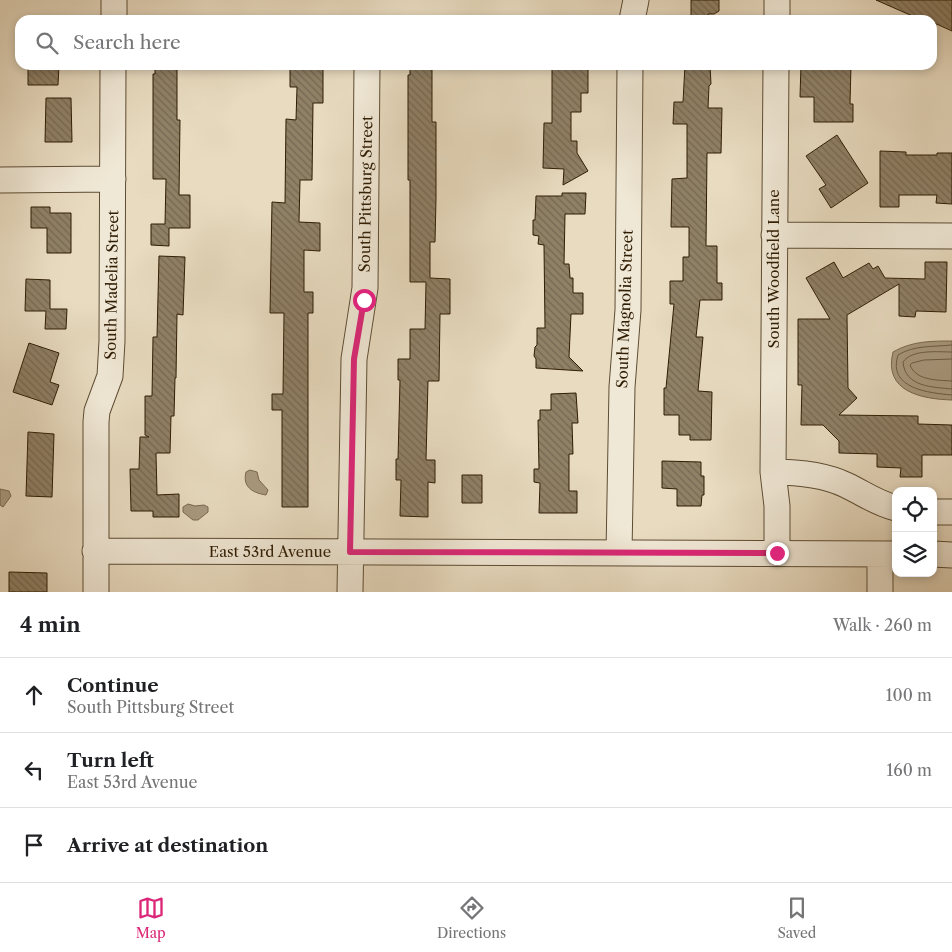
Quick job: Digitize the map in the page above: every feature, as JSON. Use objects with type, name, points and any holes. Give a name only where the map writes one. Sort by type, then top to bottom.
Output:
[{"type":"street","points":[[114,0],[114,15]]},
{"type":"street","points":[[633,15],[636,0]]},
{"type":"street","points":[[777,0],[777,15]]},
{"type":"street","name":"South Madelia Street","points":[[96,592],[96,422],[97,411],[111,368],[113,70]]},
{"type":"street","name":"South Pittsburg Street","points":[[350,592],[354,359],[365,288],[367,70]]},
{"type":"street","name":"South Magnolia Street","points":[[619,553],[622,387],[628,310],[630,70]]},
{"type":"street","name":"South Woodfield Lane","points":[[771,553],[777,506],[772,472],[776,70]]},
{"type":"street","points":[[0,180],[113,180]]},
{"type":"street","points":[[774,235],[952,236]]},
{"type":"street","points":[[772,472],[795,472],[821,476],[892,507]]},
{"type":"street","points":[[937,512],[952,512]]},
{"type":"street","name":"East 53rd Avenue","points":[[95,551],[888,554]]},
{"type":"street","points":[[880,592],[888,554]]},
{"type":"street","points":[[937,554],[952,554]]},
{"type":"water","points":[[952,341],[952,400],[918,395],[899,385],[891,366],[893,352],[914,344]]},
{"type":"water","points":[[250,470],[257,472],[259,480],[268,490],[266,495],[257,493],[247,486],[246,472]]},
{"type":"water","points":[[0,489],[9,491],[11,496],[3,507],[0,505]]},
{"type":"water","points":[[188,504],[195,506],[204,505],[208,507],[208,512],[198,520],[193,520],[183,512],[183,507]]},
{"type":"building","points":[[691,0],[719,0],[719,11],[714,14],[691,15]]},
{"type":"building","points":[[876,0],[952,0],[952,31],[937,24],[937,15],[910,15]]},
{"type":"building","points":[[28,70],[59,70],[58,85],[28,85]]},
{"type":"building","points":[[155,70],[177,70],[177,120],[180,120],[179,195],[190,195],[190,228],[169,228],[169,246],[151,245],[151,224],[165,224],[166,179],[153,179],[153,74],[155,74]]},
{"type":"building","points":[[290,70],[323,70],[323,103],[313,103],[312,180],[300,180],[299,222],[320,223],[320,251],[304,250],[304,292],[313,292],[313,313],[308,313],[308,507],[282,507],[282,410],[272,410],[272,394],[283,394],[284,313],[270,313],[272,202],[285,203],[286,119],[296,120],[297,87],[290,87]]},
{"type":"building","points":[[410,70],[432,70],[432,122],[436,122],[436,199],[435,242],[430,242],[430,278],[450,279],[450,314],[440,314],[439,381],[428,381],[426,460],[435,460],[435,483],[428,482],[428,517],[400,516],[401,480],[396,480],[400,380],[398,380],[398,359],[410,359],[410,329],[425,329],[426,282],[410,282],[408,75],[410,75]]},
{"type":"building","points":[[552,70],[588,70],[588,93],[581,93],[581,112],[571,112],[571,141],[577,141],[577,153],[588,171],[563,185],[564,169],[543,168],[544,123],[552,123]]},
{"type":"building","points":[[685,70],[710,70],[711,84],[709,86],[708,108],[722,108],[721,153],[707,153],[706,246],[717,246],[717,283],[722,283],[722,300],[700,300],[696,337],[703,337],[698,391],[712,392],[711,440],[690,440],[690,435],[679,435],[679,415],[664,415],[664,388],[666,388],[674,304],[670,304],[670,281],[683,281],[683,257],[689,257],[689,227],[671,227],[672,179],[687,178],[687,124],[673,124],[674,102],[683,102]]},
{"type":"building","points":[[801,70],[851,70],[850,104],[853,104],[853,122],[814,122],[814,97],[800,97]]},
{"type":"building","points":[[46,98],[71,98],[72,142],[45,142]]},
{"type":"building","points":[[837,135],[868,183],[831,208],[819,189],[826,185],[806,156]]},
{"type":"building","points":[[880,151],[906,152],[906,155],[952,153],[952,204],[936,203],[937,195],[899,195],[899,207],[880,207]]},
{"type":"building","points":[[562,193],[586,193],[585,214],[565,214],[564,264],[569,264],[570,278],[573,278],[573,293],[583,293],[583,314],[571,314],[569,357],[583,371],[536,368],[534,356],[537,345],[537,328],[545,328],[544,245],[538,244],[539,236],[533,235],[536,196],[562,196]]},
{"type":"building","points":[[31,207],[50,207],[50,213],[71,213],[71,253],[47,253],[47,228],[31,228]]},
{"type":"building","points":[[159,256],[185,257],[183,315],[177,314],[176,378],[174,416],[171,416],[170,453],[156,453],[157,495],[179,494],[179,517],[153,517],[153,511],[131,511],[130,469],[139,469],[140,437],[149,437],[145,435],[145,396],[152,396],[153,337],[157,337]]},
{"type":"building","points":[[834,262],[843,278],[869,263],[873,269],[878,266],[885,278],[925,279],[925,262],[947,262],[946,312],[916,311],[915,317],[899,316],[899,284],[847,315],[848,388],[857,398],[839,415],[918,416],[918,424],[952,425],[952,455],[922,455],[922,477],[900,477],[901,468],[877,467],[877,454],[839,453],[839,441],[823,425],[801,425],[802,385],[798,385],[798,319],[830,319],[806,278]]},
{"type":"building","points":[[26,279],[50,280],[50,309],[67,309],[66,329],[45,329],[46,311],[25,311]]},
{"type":"building","points":[[29,343],[59,353],[50,382],[59,385],[52,405],[13,392]]},
{"type":"building","points":[[576,393],[578,423],[572,423],[573,454],[569,454],[569,491],[577,491],[577,513],[539,513],[540,483],[534,482],[534,469],[539,469],[538,420],[540,420],[540,410],[551,410],[551,394]]},
{"type":"building","points":[[28,432],[54,434],[52,497],[26,496]]},
{"type":"building","points":[[662,461],[701,462],[701,476],[704,476],[704,495],[702,495],[701,506],[677,506],[677,489],[662,488]]},
{"type":"building","points":[[462,475],[482,475],[482,503],[462,503]]},
{"type":"building","points":[[9,572],[47,573],[47,592],[9,592]]},
{"type":"route","points":[[364,300],[354,359],[350,552],[777,553]]}]
